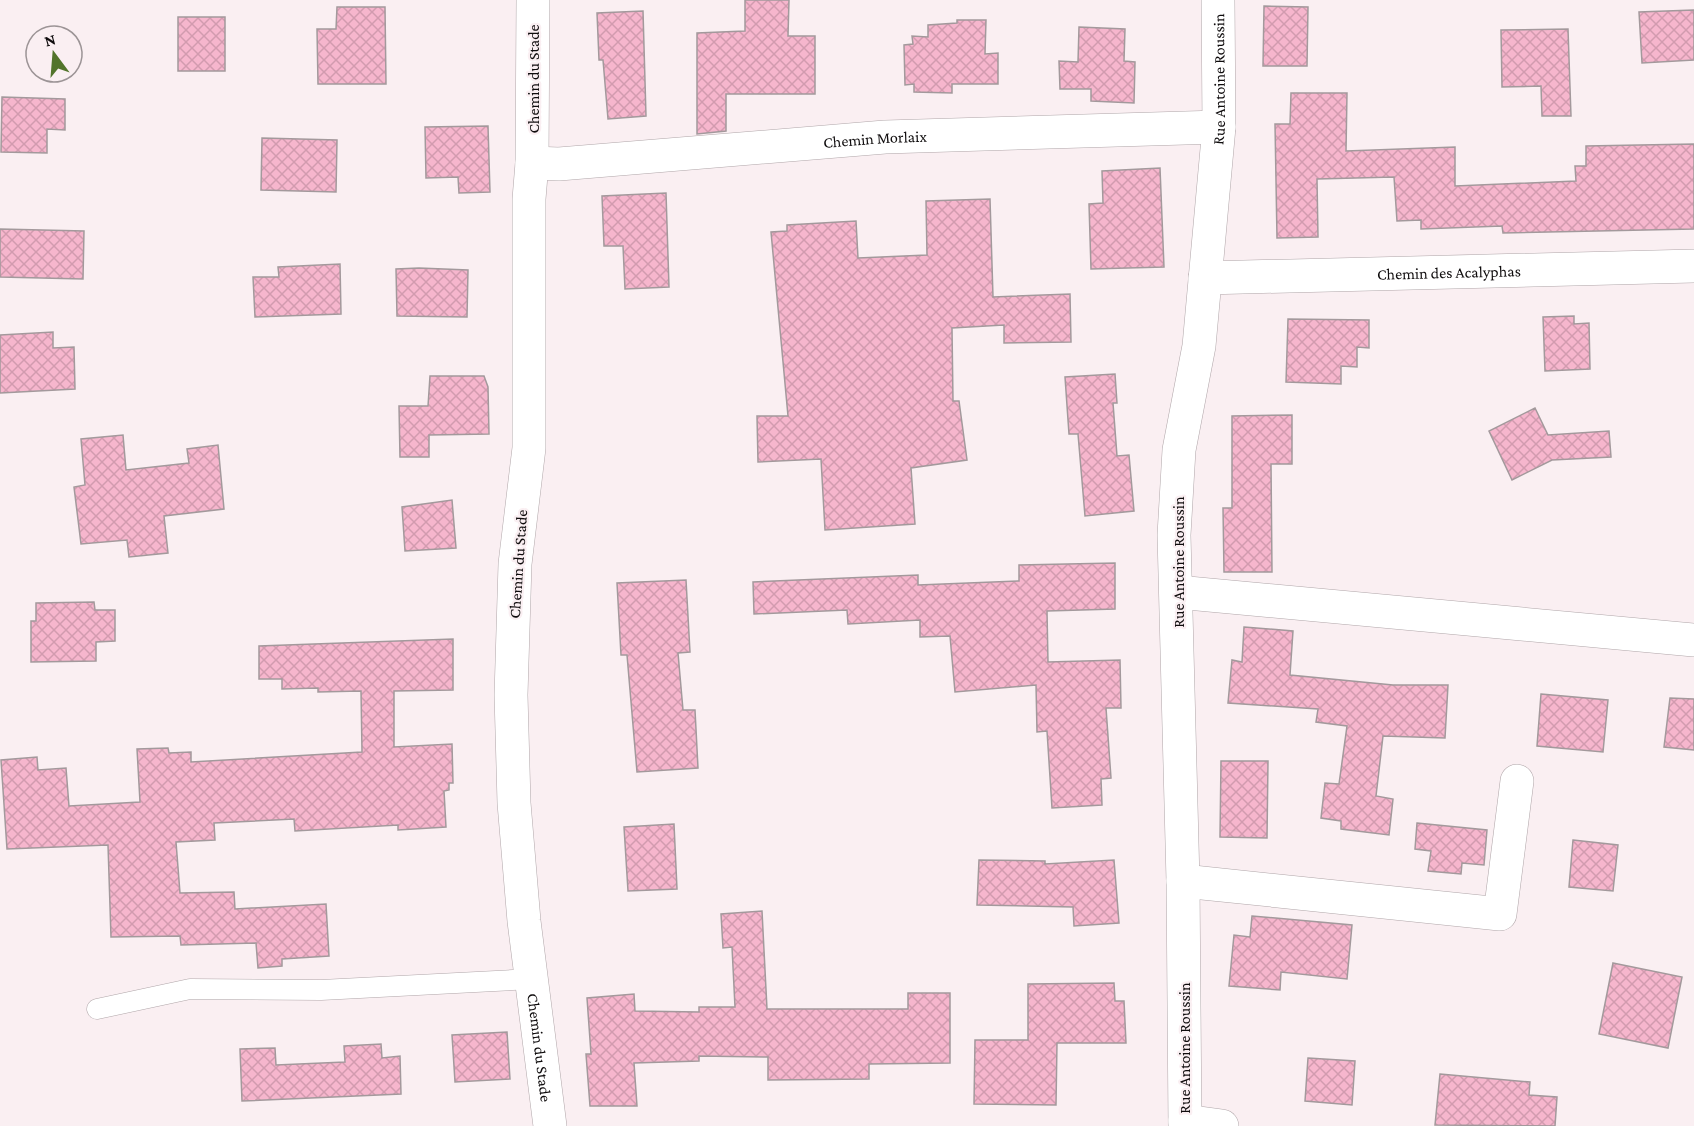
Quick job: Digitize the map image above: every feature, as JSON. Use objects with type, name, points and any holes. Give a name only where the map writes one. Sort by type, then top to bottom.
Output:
[{"type":"street","name":"Chemin du Stade","points":[[533,0],[532,163],[529,199],[529,448],[515,564],[511,695],[514,803],[550,1126]]},
{"type":"street","name":"Rue Antoine Roussin","points":[[1185,1124],[1183,881],[1174,535],[1179,450],[1199,346],[1219,127],[1218,0]]},
{"type":"street","name":"Chemin Morlaix","points":[[532,163],[559,164],[885,136],[1219,127]]},
{"type":"street","name":"Chemin des Acalyphas","points":[[1206,278],[1694,266]]},
{"type":"street","points":[[1177,592],[1694,640]]},
{"type":"street","points":[[1183,881],[1500,914],[1517,781]]},
{"type":"street","points":[[1185,1124],[1222,1126]]},
{"type":"lane","points":[[97,1009],[190,989],[321,990],[532,979]]},
{"type":"building","points":[[745,0],[789,0],[788,36],[815,36],[815,94],[726,94],[726,131],[697,134],[697,33],[745,31]]},
{"type":"building","points":[[1264,6],[1308,7],[1307,66],[1263,66]]},
{"type":"building","points":[[337,7],[385,7],[386,84],[318,84],[317,29],[336,29]]},
{"type":"building","points":[[1694,10],[1694,60],[1642,63],[1639,12]]},
{"type":"building","points":[[643,11],[646,116],[608,119],[603,60],[599,60],[597,13]]},
{"type":"building","points":[[178,17],[225,17],[225,71],[178,71]]},
{"type":"building","points":[[957,20],[986,20],[985,54],[998,53],[998,84],[952,84],[952,93],[914,92],[914,84],[905,85],[904,45],[913,44],[912,36],[928,37],[928,25],[957,23]]},
{"type":"building","points":[[1079,27],[1125,29],[1124,61],[1135,62],[1134,103],[1091,101],[1091,89],[1060,89],[1059,61],[1078,62]]},
{"type":"building","points":[[1568,29],[1571,116],[1542,116],[1541,86],[1502,87],[1501,30]]},
{"type":"building","points":[[1291,93],[1347,93],[1346,151],[1455,147],[1455,186],[1576,181],[1575,166],[1586,166],[1586,146],[1694,144],[1694,229],[1503,233],[1502,226],[1421,229],[1421,220],[1397,221],[1394,177],[1317,179],[1318,237],[1277,238],[1275,124],[1290,124]]},
{"type":"building","points":[[2,97],[65,99],[65,130],[47,129],[47,153],[1,152]]},
{"type":"building","points":[[488,126],[490,192],[459,193],[458,177],[426,178],[425,127]]},
{"type":"building","points":[[262,138],[337,140],[336,192],[261,190]]},
{"type":"building","points":[[1160,168],[1164,267],[1091,269],[1089,204],[1103,203],[1102,171]]},
{"type":"building","points":[[666,193],[669,287],[625,289],[623,246],[604,246],[602,196]]},
{"type":"building","points":[[990,199],[993,297],[1070,294],[1071,342],[1004,343],[1004,325],[952,328],[953,401],[959,401],[967,460],[911,468],[915,524],[825,530],[821,459],[758,462],[757,416],[788,416],[771,232],[787,231],[787,225],[856,221],[858,258],[927,255],[926,201]]},
{"type":"building","points":[[0,229],[84,231],[83,279],[0,277]]},
{"type":"building","points":[[340,264],[341,314],[255,317],[253,277],[279,277],[278,267]]},
{"type":"building","points":[[396,269],[468,270],[467,317],[397,316]]},
{"type":"building","points":[[1574,316],[1574,324],[1589,323],[1590,369],[1545,371],[1543,317]]},
{"type":"building","points":[[1288,319],[1369,320],[1369,348],[1357,347],[1357,367],[1341,366],[1341,384],[1286,382]]},
{"type":"building","points":[[53,332],[53,348],[74,347],[75,389],[0,393],[0,335]]},
{"type":"building","points":[[1115,374],[1117,403],[1113,403],[1117,456],[1129,455],[1134,511],[1085,516],[1078,434],[1069,434],[1065,377]]},
{"type":"building","points":[[430,376],[484,376],[488,387],[489,434],[429,435],[429,457],[400,457],[399,406],[428,406]]},
{"type":"building","points":[[1535,408],[1548,435],[1609,431],[1611,457],[1552,460],[1512,480],[1489,431]]},
{"type":"building","points":[[1292,415],[1292,464],[1271,464],[1272,572],[1224,572],[1223,508],[1232,508],[1232,416]]},
{"type":"building","points":[[123,435],[126,470],[189,463],[187,449],[218,445],[224,509],[164,516],[168,553],[129,557],[127,540],[81,544],[74,487],[85,485],[81,439]]},
{"type":"building","points":[[452,500],[456,548],[405,551],[402,507]]},
{"type":"building","points":[[1115,563],[1115,609],[1047,611],[1048,662],[1120,660],[1121,708],[1106,708],[1111,778],[1101,779],[1102,805],[1052,808],[1047,731],[1037,732],[1036,685],[955,692],[950,636],[920,637],[920,620],[848,624],[847,610],[754,614],[753,582],[918,575],[918,585],[1019,581],[1019,565]]},
{"type":"building","points":[[686,580],[690,652],[678,653],[683,710],[695,710],[698,768],[637,772],[627,655],[621,655],[617,583]]},
{"type":"building","points":[[94,602],[95,610],[115,610],[115,641],[96,642],[96,661],[31,662],[31,621],[36,621],[36,603]]},
{"type":"building","points":[[1244,627],[1293,631],[1290,675],[1393,685],[1448,685],[1445,738],[1383,736],[1376,796],[1393,799],[1389,835],[1341,829],[1341,821],[1321,818],[1325,783],[1339,784],[1347,726],[1316,722],[1318,709],[1228,703],[1232,660],[1242,662]]},
{"type":"building","points":[[453,639],[453,690],[394,691],[394,747],[452,744],[453,783],[449,783],[449,790],[444,791],[446,827],[398,830],[398,825],[295,831],[294,819],[214,823],[215,840],[176,842],[180,893],[234,892],[235,909],[326,904],[329,956],[282,959],[282,966],[258,968],[256,943],[181,945],[180,936],[111,937],[108,845],[7,849],[1,760],[37,757],[38,770],[66,768],[69,806],[140,802],[137,749],[168,748],[169,753],[191,752],[191,762],[362,752],[361,691],[318,692],[318,688],[282,689],[282,679],[259,679],[259,646]]},
{"type":"building","points":[[1541,694],[1608,700],[1603,752],[1537,746]]},
{"type":"building","points":[[1670,698],[1694,699],[1694,750],[1664,747]]},
{"type":"building","points":[[1221,761],[1268,761],[1267,838],[1220,837]]},
{"type":"building","points":[[1417,823],[1487,830],[1484,865],[1462,863],[1461,874],[1428,871],[1431,851],[1415,849]]},
{"type":"building","points":[[674,824],[677,889],[628,891],[624,827]]},
{"type":"building","points":[[1573,840],[1618,845],[1613,891],[1569,887]]},
{"type":"building","points":[[979,860],[1045,861],[1045,864],[1114,860],[1119,923],[1074,926],[1073,907],[977,905]]},
{"type":"building","points":[[762,911],[767,1009],[908,1009],[908,993],[950,993],[950,1063],[869,1064],[869,1079],[768,1080],[768,1057],[699,1056],[699,1061],[634,1063],[637,1106],[590,1106],[586,1054],[591,1054],[587,998],[634,994],[635,1011],[699,1012],[699,1007],[735,1007],[732,947],[723,948],[721,914]]},
{"type":"building","points":[[1252,916],[1352,925],[1347,979],[1281,972],[1280,990],[1229,986],[1234,935],[1250,937]]},
{"type":"building","points":[[1613,963],[1682,977],[1668,1048],[1599,1034]]},
{"type":"building","points":[[1114,983],[1115,1001],[1124,1001],[1126,1043],[1057,1043],[1056,1105],[974,1104],[975,1040],[1028,1040],[1028,984]]},
{"type":"building","points":[[507,1032],[510,1079],[455,1082],[452,1035]]},
{"type":"building","points":[[381,1044],[382,1058],[400,1056],[401,1094],[242,1101],[240,1049],[275,1048],[276,1065],[345,1062],[344,1046]]},
{"type":"building","points":[[1308,1058],[1355,1061],[1352,1105],[1305,1101]]},
{"type":"building","points":[[1440,1074],[1530,1082],[1529,1095],[1557,1097],[1555,1126],[1435,1125]]}]
